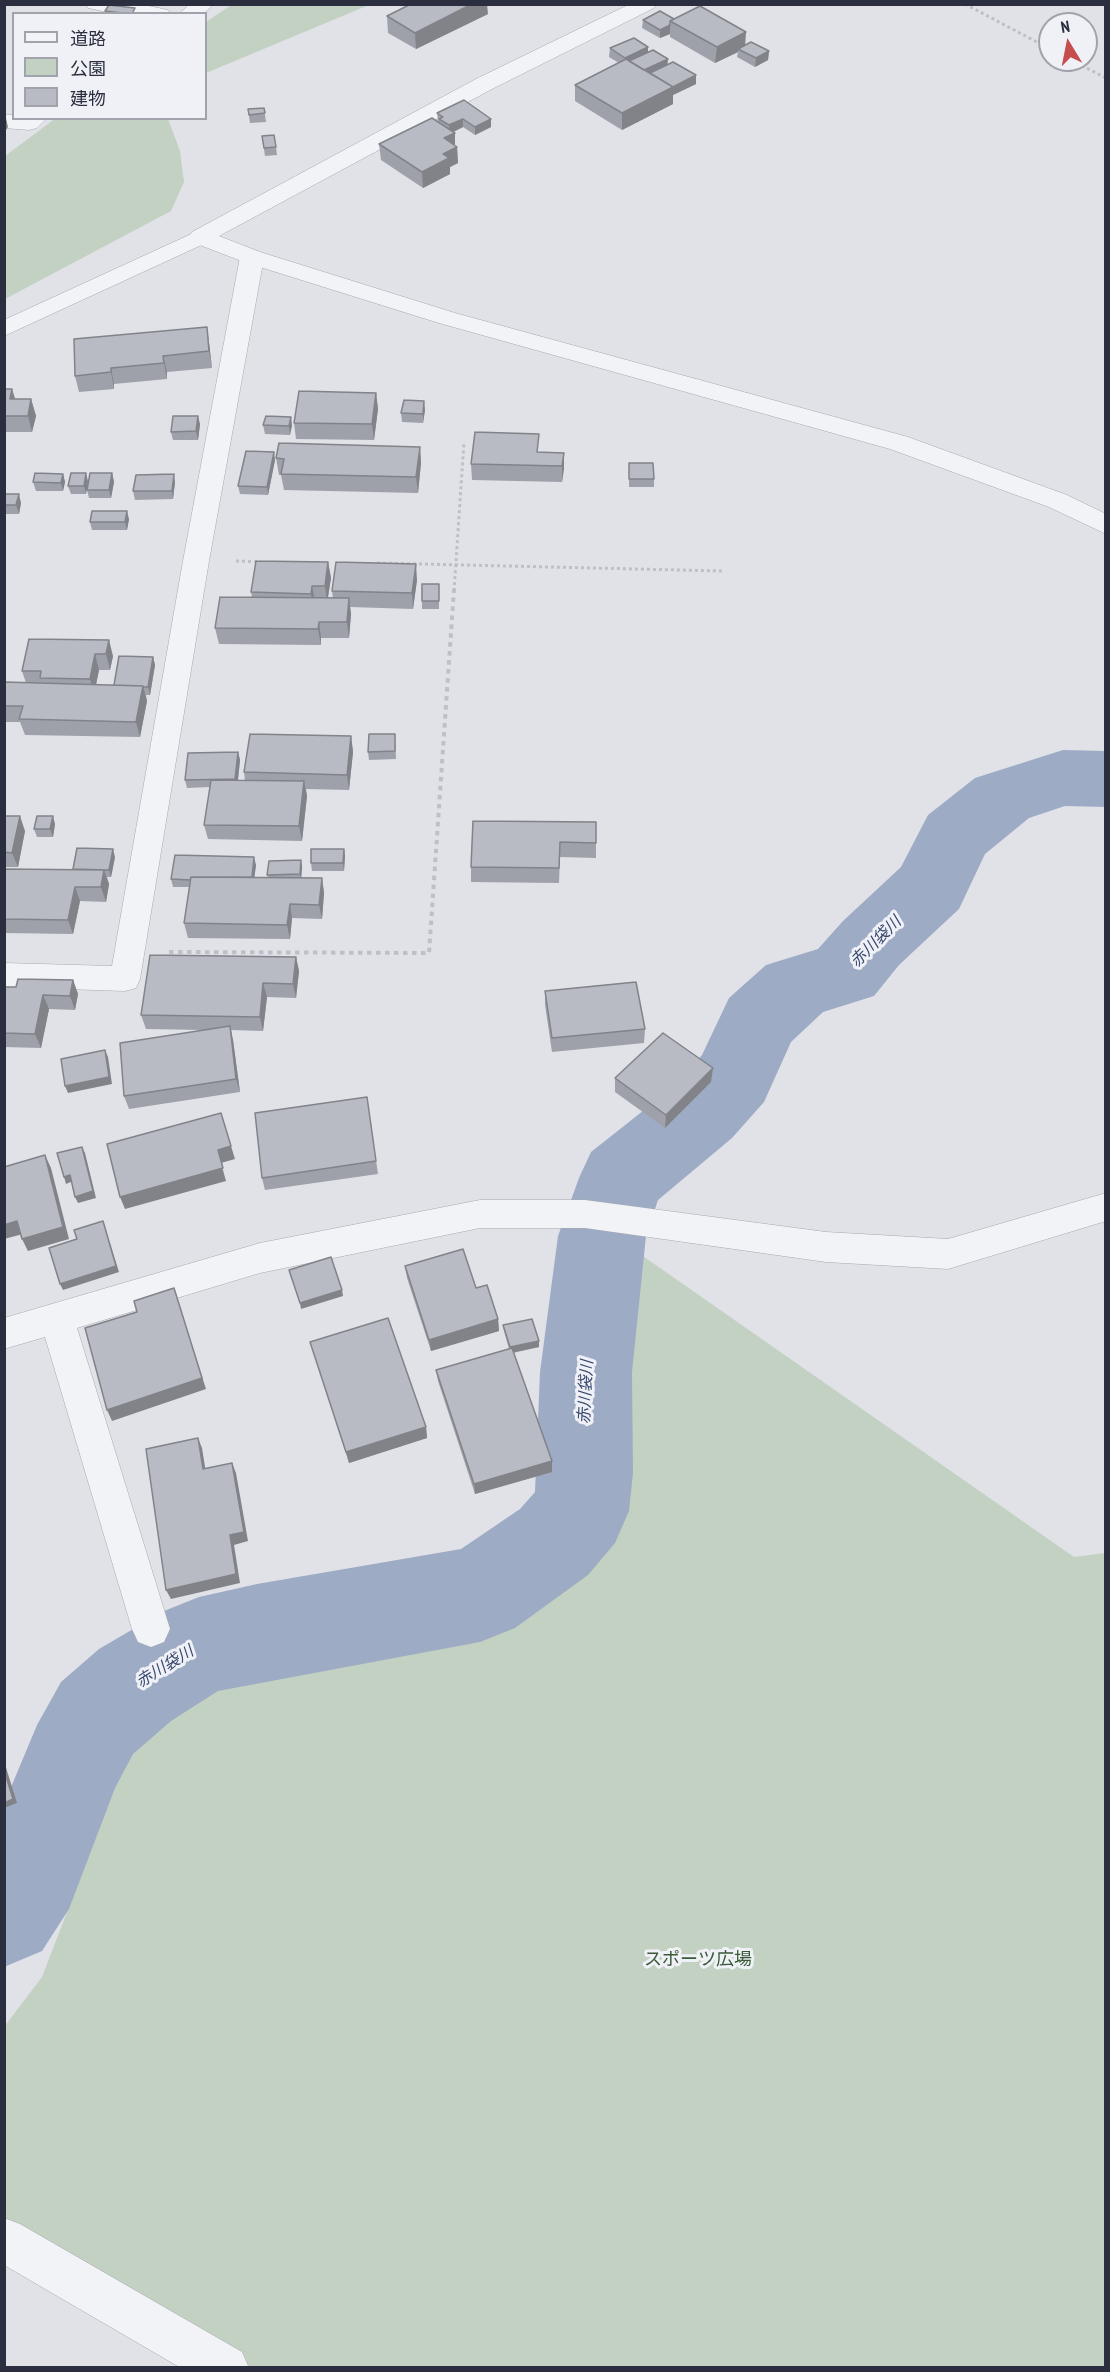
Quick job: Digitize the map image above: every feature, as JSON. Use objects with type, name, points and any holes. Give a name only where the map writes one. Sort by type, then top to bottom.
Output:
[{"type":"street","points":[[4,329],[200,237],[484,84],[647,4]]},
{"type":"street","points":[[98,5],[147,12]]},
{"type":"street","points":[[4,121],[29,123],[34,120]]},
{"type":"street","points":[[200,237],[252,257],[447,318],[899,443],[1058,501],[1106,525]]},
{"type":"street","points":[[4,975],[125,979],[196,561],[252,257]]},
{"type":"street","points":[[4,1334],[260,1258],[480,1214],[585,1214],[826,1247],[948,1254],[1106,1207]]},
{"type":"street","points":[[57,1318],[151,1629]]},
{"type":"street","points":[[4,2240],[226,2367]]},
{"type":"path","points":[[965,4],[1038,43]]},
{"type":"path","points":[[129,952],[429,953],[464,442]]},
{"type":"path","points":[[196,561],[267,562]]},
{"type":"path","points":[[373,563],[723,570]]},
{"type":"green space","points":[[233,4],[369,4],[207,73],[207,21]]},
{"type":"green space","points":[[53,120],[168,120],[180,151],[184,182],[171,211],[5,299],[5,156]]},
{"type":"green space","name":"スポーツ広場","points":[[620,1240],[1074,1557],[1105,1553],[1105,2367],[226,2367],[5,2240],[4,2027],[42,1977],[87,1860],[112,1765],[158,1691],[217,1658],[293,1650],[400,1630],[510,1599],[579,1544],[614,1475]]},
{"type":"building","points":[[411,4],[472,4],[415,33],[387,16]]},
{"type":"building","points":[[109,5],[135,8],[133,12],[105,11]]},
{"type":"building","points":[[700,6],[746,32],[717,47],[670,21]]},
{"type":"building","points":[[660,11],[674,19],[670,21],[670,25],[660,30],[643,20]]},
{"type":"building","points":[[634,38],[648,47],[625,58],[610,48]]},
{"type":"building","points":[[751,42],[769,51],[756,58],[738,49]]},
{"type":"building","points":[[653,50],[668,59],[644,70],[629,61]]},
{"type":"building","points":[[626,59],[673,87],[622,113],[575,85]]},
{"type":"building","points":[[673,62],[696,75],[673,87],[650,73]]},
{"type":"building","points":[[464,100],[491,119],[475,127],[463,119],[449,125],[439,119],[443,117],[437,113]]},
{"type":"building","points":[[264,108],[265,113],[249,115],[248,109]]},
{"type":"building","points":[[432,118],[455,133],[444,138],[457,147],[443,154],[449,158],[422,172],[379,144]]},
{"type":"building","points":[[274,135],[276,147],[264,148],[262,136]]},
{"type":"building","points":[[207,327],[209,351],[163,356],[164,363],[111,368],[111,372],[75,376],[74,339]]},
{"type":"building","points":[[4,389],[12,389],[10,399],[31,399],[28,416],[4,416]]},
{"type":"building","points":[[299,391],[376,393],[372,424],[294,423]]},
{"type":"building","points":[[404,400],[424,401],[423,414],[401,413]]},
{"type":"building","points":[[173,416],[198,416],[196,431],[171,432]]},
{"type":"building","points":[[266,416],[291,417],[289,426],[263,425]]},
{"type":"building","points":[[475,432],[539,434],[537,452],[564,453],[562,466],[471,464]]},
{"type":"building","points":[[279,443],[420,447],[416,477],[281,474],[284,459],[276,458]]},
{"type":"building","points":[[246,451],[274,452],[267,487],[238,486]]},
{"type":"building","points":[[629,463],[653,463],[654,479],[629,479]]},
{"type":"building","points":[[35,473],[63,474],[61,483],[33,482]]},
{"type":"building","points":[[71,473],[86,473],[84,486],[68,486]]},
{"type":"building","points":[[90,473],[112,473],[109,490],[87,490]]},
{"type":"building","points":[[174,474],[172,491],[133,491],[136,475]]},
{"type":"building","points":[[4,494],[19,494],[16,505],[4,505]]},
{"type":"building","points":[[92,511],[127,511],[125,522],[90,522]]},
{"type":"building","points":[[256,561],[328,562],[325,586],[312,586],[311,594],[251,592]]},
{"type":"building","points":[[336,562],[416,564],[412,593],[332,591]]},
{"type":"building","points":[[422,584],[439,584],[439,601],[422,601]]},
{"type":"building","points":[[220,597],[349,598],[347,622],[319,622],[318,629],[215,628]]},
{"type":"building","points":[[29,639],[109,640],[106,654],[95,654],[90,679],[40,678],[41,671],[22,671]]},
{"type":"building","points":[[119,656],[153,657],[148,687],[114,685]]},
{"type":"building","points":[[4,682],[143,686],[136,722],[19,719],[23,706],[4,706]]},
{"type":"building","points":[[250,734],[351,736],[347,775],[244,772]]},
{"type":"building","points":[[369,734],[395,734],[395,751],[368,752]]},
{"type":"building","points":[[238,752],[235,779],[185,780],[188,753]]},
{"type":"building","points":[[211,780],[304,781],[299,826],[204,825]]},
{"type":"building","points":[[4,816],[20,816],[12,853],[4,852]]},
{"type":"building","points":[[37,816],[53,816],[50,829],[34,829]]},
{"type":"building","points":[[473,821],[596,822],[596,843],[560,842],[559,868],[471,867]]},
{"type":"building","points":[[77,848],[113,849],[109,870],[73,869]]},
{"type":"building","points":[[311,849],[344,849],[343,863],[311,863]]},
{"type":"building","points":[[175,855],[254,857],[252,877],[171,879]]},
{"type":"building","points":[[301,860],[300,874],[267,875],[269,861]]},
{"type":"building","points":[[4,869],[104,870],[101,887],[75,887],[68,920],[4,919]]},
{"type":"building","points":[[191,877],[322,878],[319,905],[290,904],[287,925],[184,923]]},
{"type":"building","points":[[150,955],[296,957],[293,984],[263,983],[260,1017],[141,1015]]},
{"type":"building","points":[[18,979],[73,980],[70,996],[43,995],[35,1034],[4,1033],[4,987],[16,987]]},
{"type":"building","points":[[636,982],[645,1029],[552,1038],[545,991]]},
{"type":"building","points":[[230,1026],[236,1079],[124,1096],[120,1043]]},
{"type":"building","points":[[663,1033],[713,1068],[666,1115],[615,1078]]},
{"type":"building","points":[[105,1050],[109,1077],[65,1086],[61,1059]]},
{"type":"building","points":[[367,1097],[376,1161],[262,1178],[255,1113]]},
{"type":"building","points":[[221,1113],[231,1146],[218,1150],[223,1168],[120,1197],[107,1144]]},
{"type":"building","points":[[82,1147],[93,1191],[75,1197],[70,1175],[64,1177],[57,1153]]},
{"type":"building","points":[[45,1155],[63,1227],[22,1239],[17,1221],[4,1225],[4,1167]]},
{"type":"building","points":[[103,1221],[116,1266],[60,1284],[49,1248],[77,1239],[74,1230]]},
{"type":"building","points":[[463,1249],[476,1288],[487,1285],[498,1319],[429,1340],[405,1266]]},
{"type":"building","points":[[331,1257],[342,1290],[300,1303],[289,1270]]},
{"type":"building","points":[[174,1288],[202,1378],[107,1410],[85,1328],[137,1312],[134,1301]]},
{"type":"building","points":[[388,1318],[426,1427],[346,1452],[310,1342]]},
{"type":"building","points":[[532,1319],[539,1341],[510,1347],[503,1325]]},
{"type":"building","points":[[512,1348],[552,1461],[474,1484],[436,1370]]},
{"type":"building","points":[[198,1438],[203,1469],[232,1463],[244,1532],[230,1535],[236,1574],[166,1590],[146,1449]]},
{"type":"building","points":[[4,1770],[13,1799],[4,1803]]},
{"type":"waterway","name":"赤川袋川","points":[[4,1913],[31,1871],[73,1761],[97,1718],[135,1685],[199,1646],[257,1633],[480,1594],[554,1542],[581,1511],[585,1473],[586,1372],[602,1236],[622,1178],[702,1113],[734,1077],[758,1022],[795,988],[845,973],[871,943],[931,887],[955,836],[1002,798],[1063,778],[1106,779]]}]
